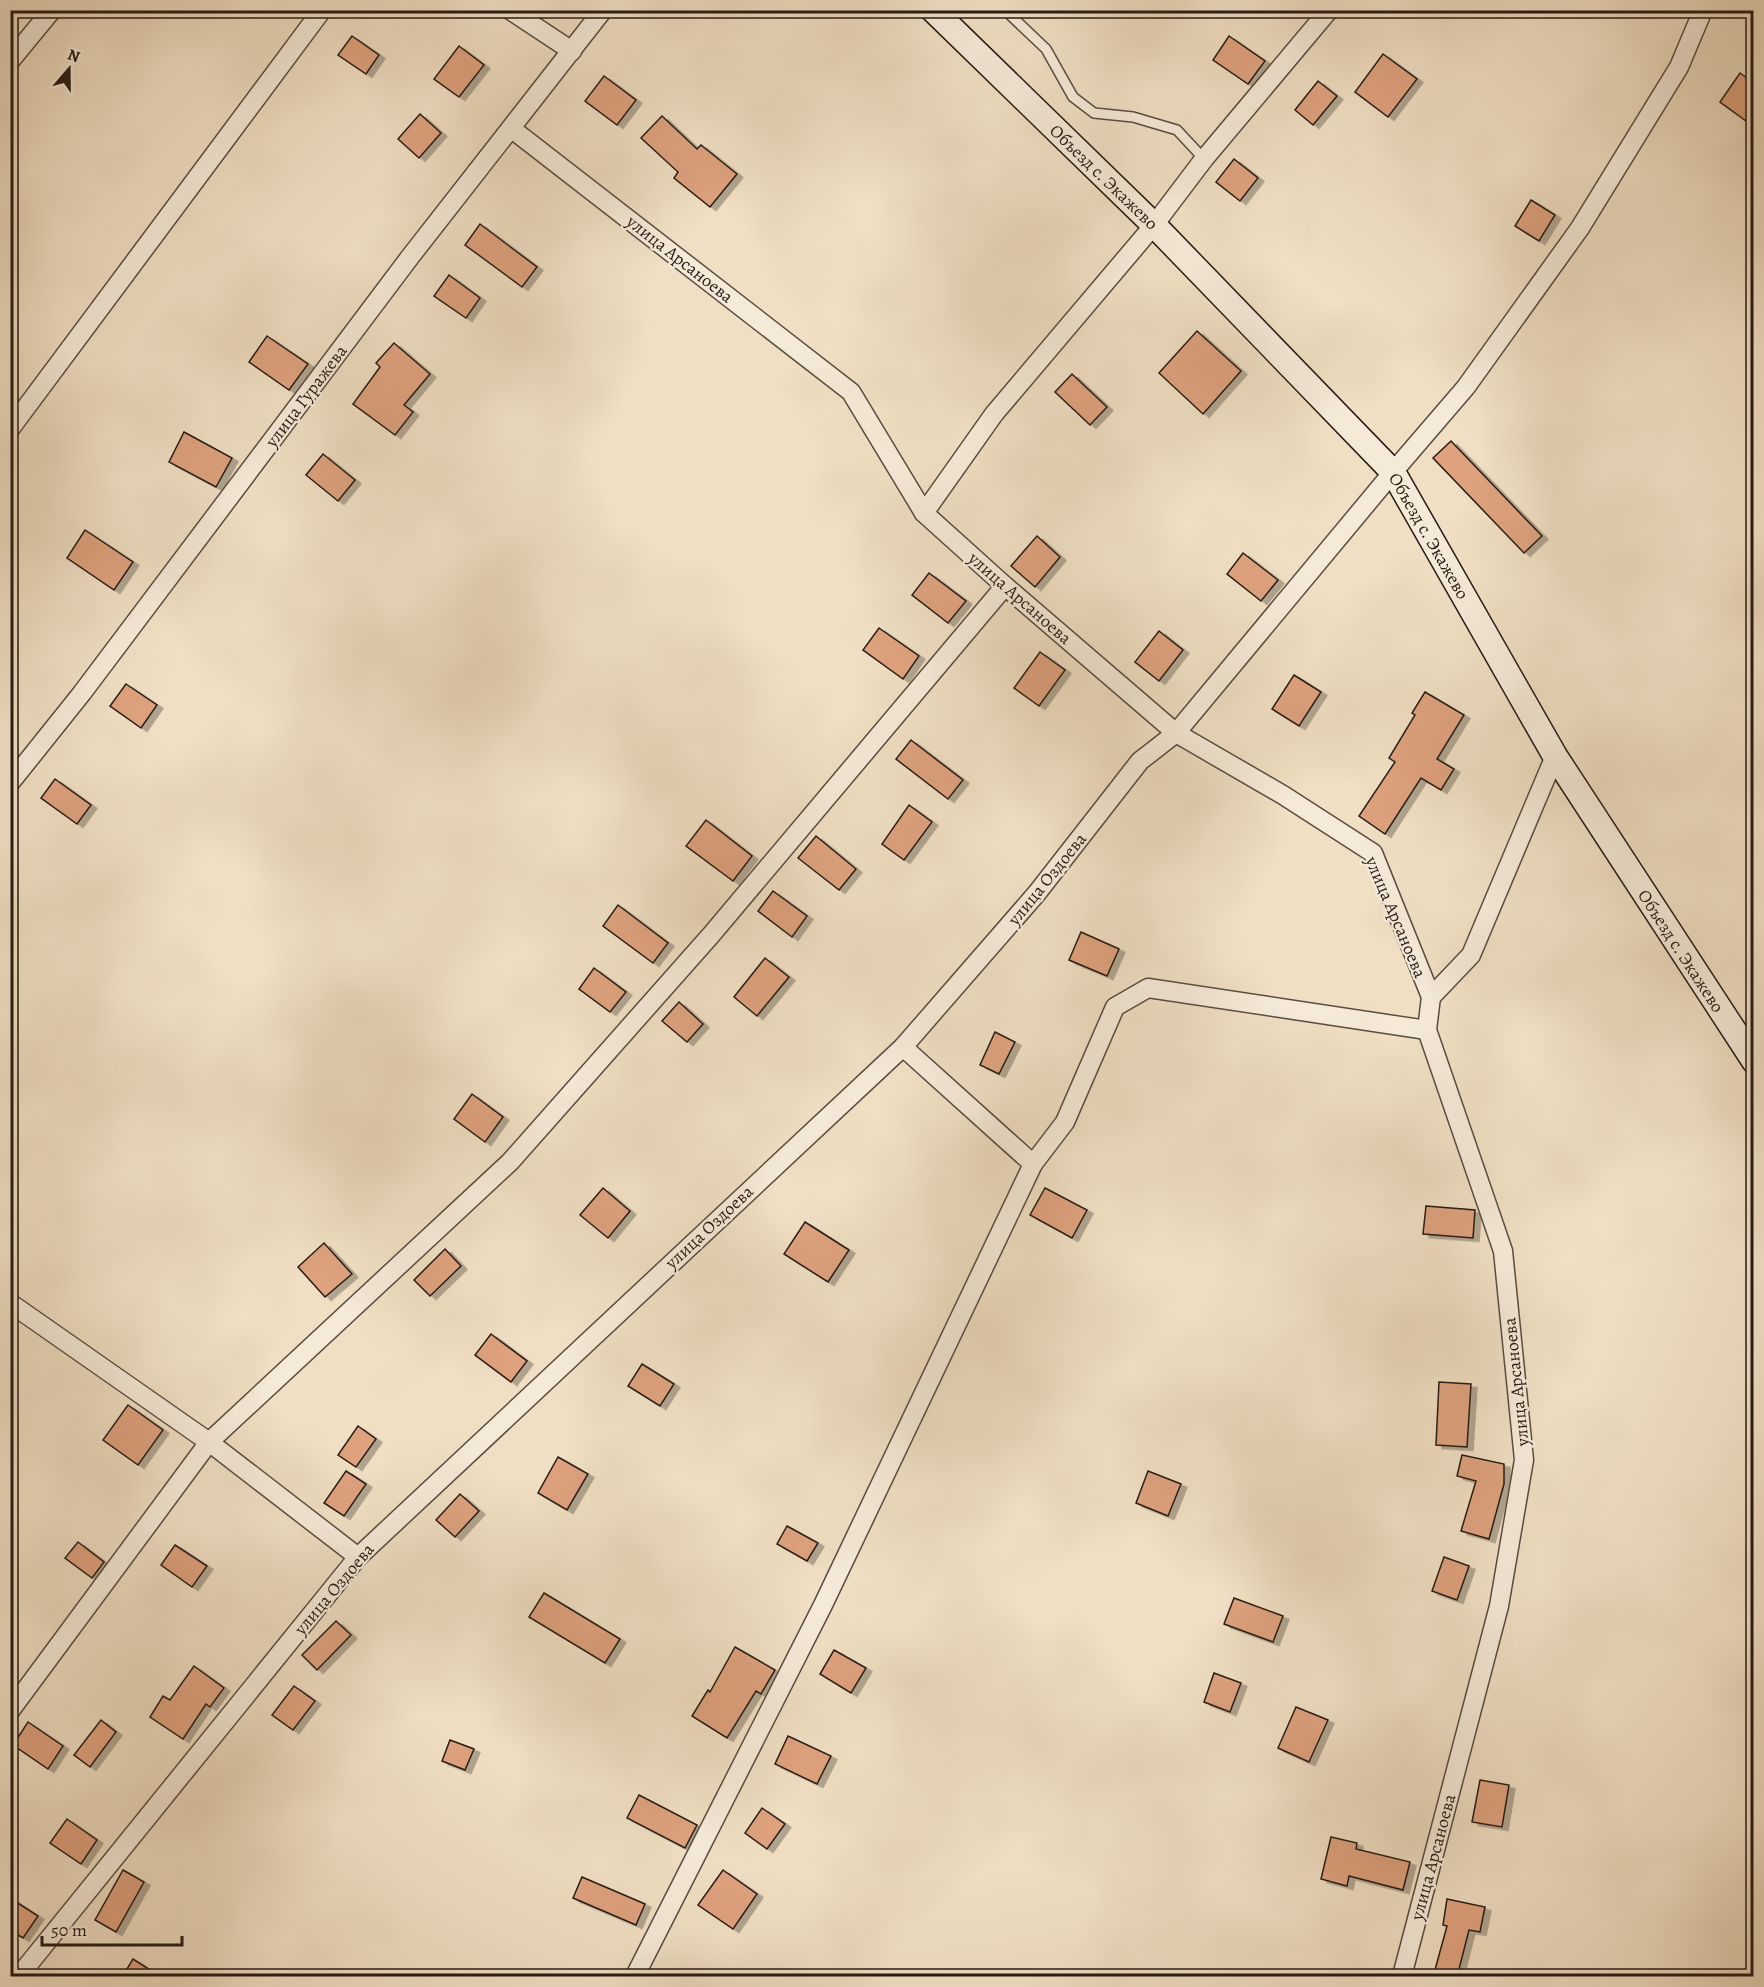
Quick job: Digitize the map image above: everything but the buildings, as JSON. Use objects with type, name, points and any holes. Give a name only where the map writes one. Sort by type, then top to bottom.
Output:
[{"type":"main road","name":"Объезд с. Экажево","points":[[937,12],[1154,225],[1393,472],[1555,756],[1754,1061]]},
{"type":"street","points":[[10,61],[52,10]]},
{"type":"street","points":[[10,429],[322,10]]},
{"type":"street","points":[[510,10],[572,51]]},
{"type":"street","name":"улица Гуражева","points":[[10,783],[82,693],[410,257],[603,10]]},
{"type":"street","points":[[924,513],[994,414],[1154,225],[1204,159],[1329,10]]},
{"type":"street","name":"улица Оздоева","points":[[19,1977],[358,1557],[903,1047],[1037,893],[1140,761],[1176,733],[1466,387],[1580,228],[1679,67],[1703,10]]},
{"type":"street","name":"улица Арсаноева","points":[[512,129],[851,392],[924,513],[1176,733],[1283,795],[1373,853],[1431,997],[1427,1030],[1503,1251],[1524,1460],[1499,1606],[1402,1977]]},
{"type":"street","points":[[10,1712],[209,1443],[510,1162],[711,935],[1005,586]]},
{"type":"street","points":[[1431,997],[1471,955],[1555,756]]},
{"type":"street","points":[[635,1977],[823,1605],[1033,1164],[1065,1122],[1115,1007],[1148,988],[1427,1030]]},
{"type":"street","points":[[903,1047],[1033,1164]]},
{"type":"street","points":[[10,1303],[209,1443],[358,1557]]},
{"type":"lane","points":[[1005,10],[1046,49],[1073,97],[1094,113],[1133,117],[1176,130],[1204,159]]}]
